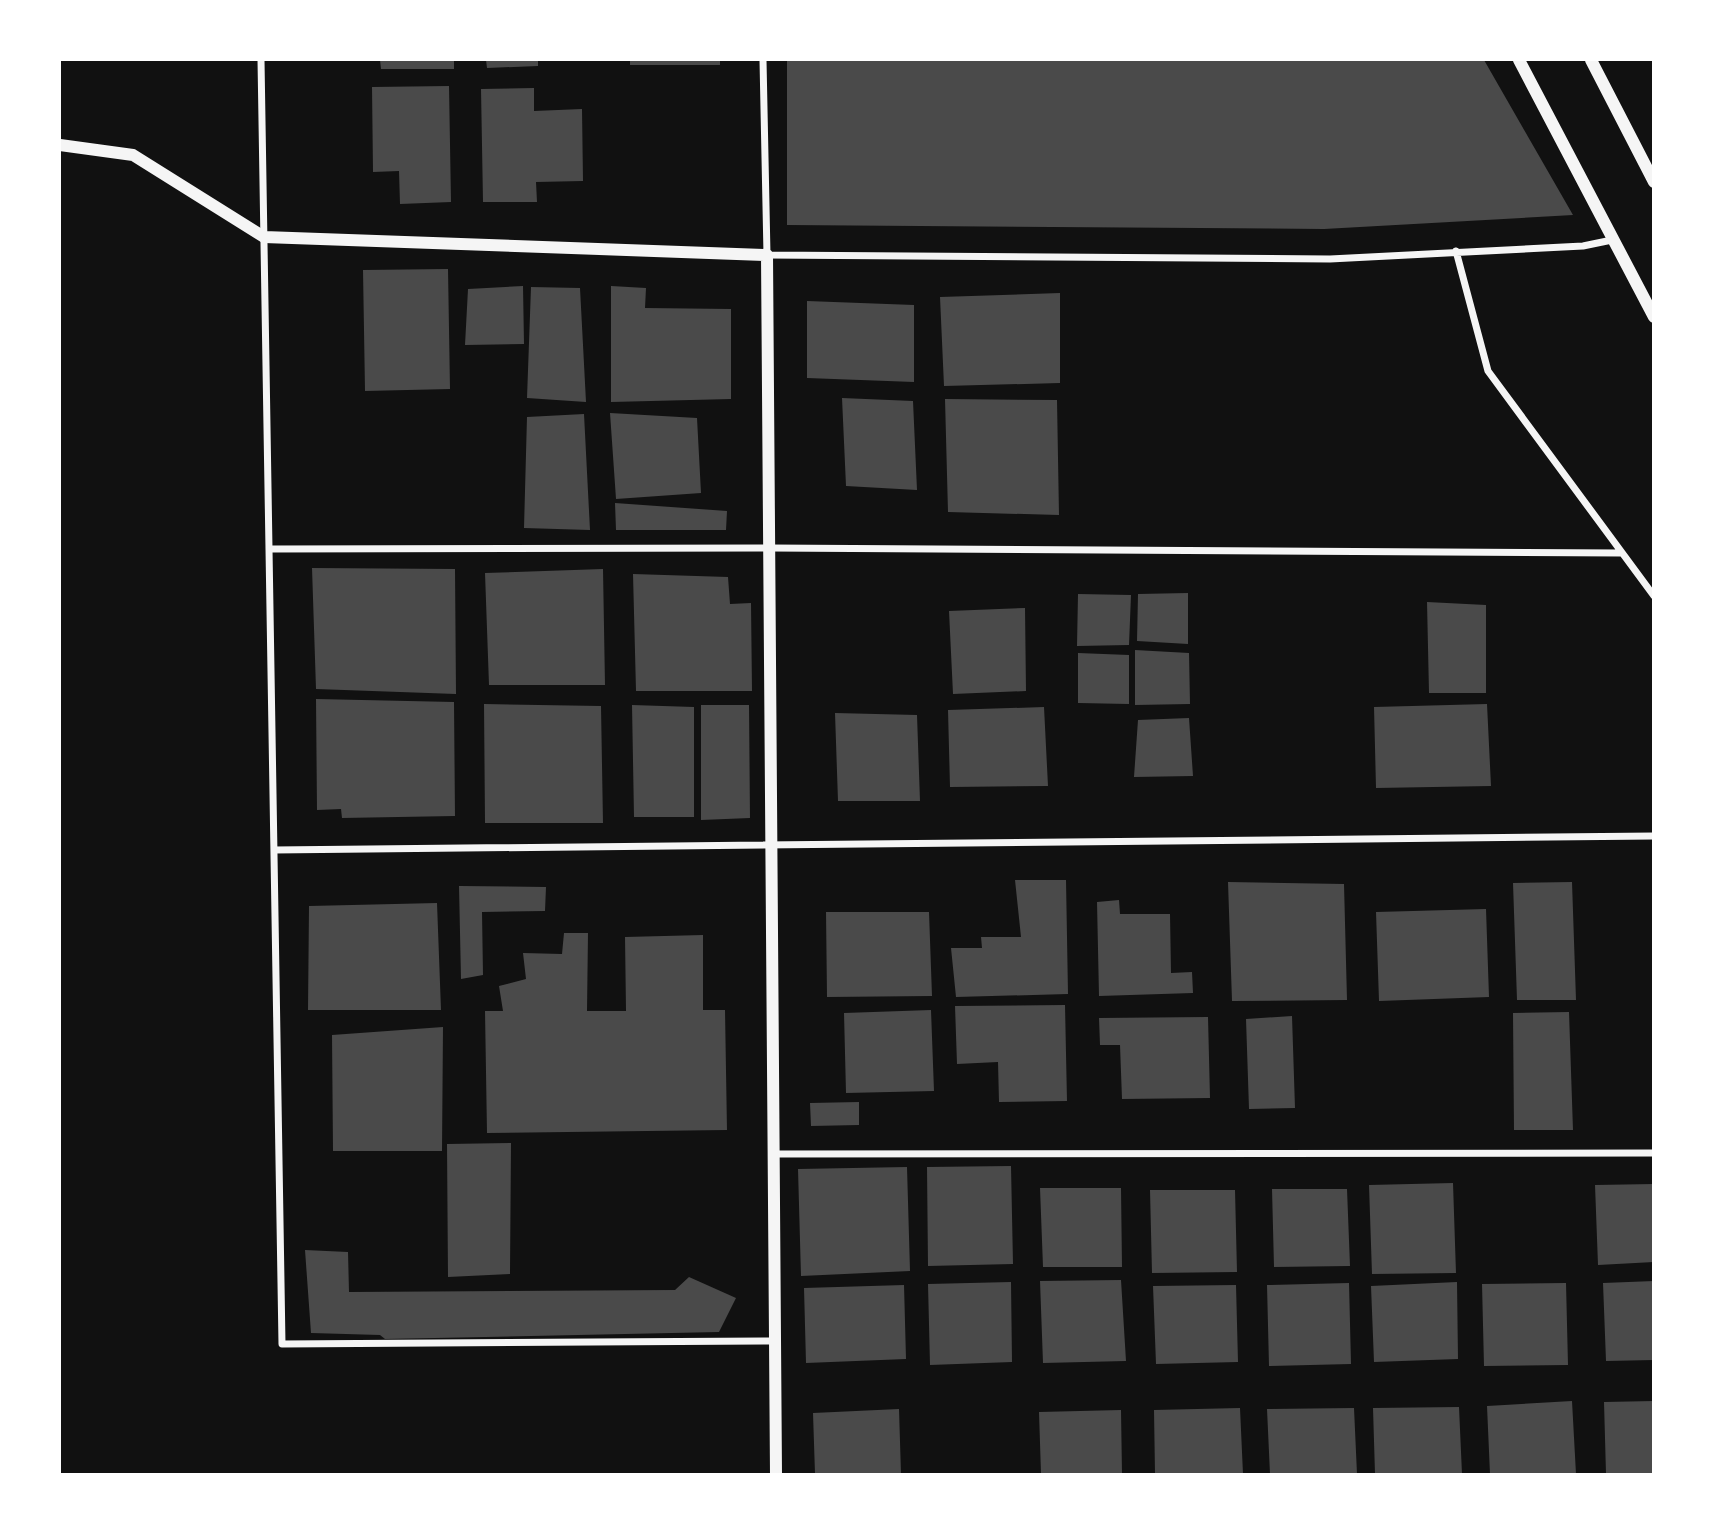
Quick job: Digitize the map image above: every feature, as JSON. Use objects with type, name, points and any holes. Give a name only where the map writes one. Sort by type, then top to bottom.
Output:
[{"type":"street","points":[[261,60],[282,1344],[775,1341]]},
{"type":"street","points":[[763,60],[770,548],[776,1475]]},
{"type":"street","points":[[1519,60],[1654,317]]},
{"type":"street","points":[[1591,60],[1654,182]]},
{"type":"street","points":[[60,145],[133,155],[264,237],[766,256],[1330,258],[1583,246],[1612,240]]},
{"type":"street","points":[[1456,251],[1488,371],[1654,596]]},
{"type":"street","points":[[270,550],[770,548],[1621,553]]},
{"type":"street","points":[[274,850],[1654,836]]},
{"type":"street","points":[[774,1154],[1654,1153]]},
{"type":"building","points":[[380,60],[454,60],[454,69],[381,69]]},
{"type":"building","points":[[486,60],[538,60],[538,66],[487,68]]},
{"type":"building","points":[[630,60],[720,60],[720,65],[630,65]]},
{"type":"building","points":[[787,60],[1484,60],[1573,215],[1324,229],[787,225]]},
{"type":"building","points":[[449,86],[451,202],[400,204],[399,171],[373,172],[372,87]]},
{"type":"building","points":[[534,88],[534,111],[582,109],[583,181],[536,182],[537,202],[483,202],[481,89]]},
{"type":"building","points":[[448,269],[450,389],[365,391],[363,270]]},
{"type":"building","points":[[523,286],[524,344],[465,345],[468,289]]},
{"type":"building","points":[[611,286],[646,288],[645,308],[731,309],[731,399],[611,402]]},
{"type":"building","points":[[531,287],[580,288],[586,402],[527,398]]},
{"type":"building","points":[[1060,293],[1060,383],[944,386],[940,297]]},
{"type":"building","points":[[807,301],[914,305],[914,382],[807,378]]},
{"type":"building","points":[[842,398],[913,401],[917,490],[846,486]]},
{"type":"building","points":[[945,399],[1057,400],[1059,515],[948,512]]},
{"type":"building","points":[[610,413],[697,418],[701,493],[616,499]]},
{"type":"building","points":[[584,414],[590,530],[524,528],[527,417]]},
{"type":"building","points":[[615,503],[727,511],[726,530],[616,530]]},
{"type":"building","points":[[312,568],[455,569],[456,694],[316,689]]},
{"type":"building","points":[[603,569],[605,685],[489,685],[485,573]]},
{"type":"building","points":[[633,574],[728,577],[730,604],[751,603],[752,691],[636,691]]},
{"type":"building","points":[[1188,593],[1188,644],[1137,641],[1138,594]]},
{"type":"building","points":[[1078,594],[1131,595],[1129,645],[1077,646]]},
{"type":"building","points":[[1427,602],[1486,605],[1486,693],[1429,693]]},
{"type":"building","points":[[1025,608],[1026,691],[953,694],[949,611]]},
{"type":"building","points":[[1135,650],[1189,653],[1190,704],[1135,705]]},
{"type":"building","points":[[1078,653],[1129,655],[1129,704],[1078,703]]},
{"type":"building","points":[[316,699],[454,702],[455,816],[342,818],[341,809],[317,810]]},
{"type":"building","points":[[484,704],[601,706],[603,823],[485,823]]},
{"type":"building","points":[[1487,704],[1491,786],[1376,788],[1374,707]]},
{"type":"building","points":[[632,705],[694,707],[694,817],[634,817]]},
{"type":"building","points":[[701,705],[749,705],[750,818],[701,820]]},
{"type":"building","points":[[1044,707],[1048,786],[950,787],[948,710]]},
{"type":"building","points":[[835,713],[917,715],[920,801],[838,801]]},
{"type":"building","points":[[1189,718],[1193,776],[1134,777],[1138,720]]},
{"type":"building","points":[[1015,880],[1066,880],[1068,994],[956,997],[951,948],[982,948],[981,937],[1021,937]]},
{"type":"building","points":[[1228,882],[1344,884],[1347,1000],[1232,1001]]},
{"type":"building","points":[[1572,882],[1576,1000],[1517,1000],[1513,883]]},
{"type":"building","points":[[459,886],[546,887],[545,911],[482,912],[483,975],[461,979]]},
{"type":"building","points":[[1119,900],[1120,914],[1170,914],[1171,973],[1192,972],[1193,993],[1099,996],[1097,902]]},
{"type":"building","points":[[437,903],[441,1010],[308,1010],[309,906]]},
{"type":"building","points":[[1486,909],[1489,997],[1379,1001],[1376,912]]},
{"type":"building","points":[[826,912],[929,912],[932,996],[827,997]]},
{"type":"building","points":[[564,933],[588,933],[587,1011],[626,1011],[625,937],[703,935],[703,1010],[725,1010],[727,1130],[487,1133],[485,1011],[503,1011],[499,986],[526,979],[523,953],[562,954]]},
{"type":"building","points":[[1065,1005],[1067,1101],[999,1102],[998,1062],[957,1064],[955,1006]]},
{"type":"building","points":[[931,1010],[934,1091],[846,1093],[844,1013]]},
{"type":"building","points":[[1569,1012],[1573,1130],[1514,1130],[1513,1013]]},
{"type":"building","points":[[1292,1016],[1295,1108],[1249,1109],[1246,1019]]},
{"type":"building","points":[[1208,1017],[1210,1098],[1122,1099],[1120,1045],[1100,1045],[1099,1018]]},
{"type":"building","points":[[443,1027],[442,1151],[333,1151],[332,1035]]},
{"type":"building","points":[[859,1102],[859,1125],[811,1126],[810,1103]]},
{"type":"building","points":[[511,1143],[510,1274],[448,1277],[447,1144]]},
{"type":"building","points":[[1011,1166],[1013,1264],[928,1266],[927,1167]]},
{"type":"building","points":[[907,1167],[910,1271],[801,1276],[798,1169]]},
{"type":"building","points":[[1453,1183],[1456,1273],[1372,1274],[1369,1185]]},
{"type":"building","points":[[1654,1184],[1654,1262],[1598,1265],[1595,1185]]},
{"type":"building","points":[[1040,1188],[1121,1188],[1122,1267],[1043,1267]]},
{"type":"building","points":[[1272,1189],[1347,1189],[1350,1266],[1274,1267]]},
{"type":"building","points":[[1150,1190],[1235,1190],[1237,1272],[1152,1273]]},
{"type":"building","points":[[305,1250],[348,1252],[349,1292],[675,1290],[689,1277],[736,1298],[719,1332],[385,1339],[380,1335],[311,1333]]},
{"type":"building","points":[[1121,1280],[1126,1361],[1043,1363],[1040,1281]]},
{"type":"building","points":[[1654,1281],[1654,1360],[1606,1361],[1603,1283]]},
{"type":"building","points":[[1011,1282],[1012,1362],[930,1365],[928,1284]]},
{"type":"building","points":[[1457,1282],[1458,1359],[1374,1362],[1371,1286]]},
{"type":"building","points":[[1349,1283],[1351,1364],[1269,1366],[1267,1285]]},
{"type":"building","points":[[1566,1283],[1568,1365],[1484,1366],[1482,1284]]},
{"type":"building","points":[[904,1285],[906,1359],[806,1363],[804,1288]]},
{"type":"building","points":[[1236,1285],[1238,1362],[1156,1364],[1153,1286]]},
{"type":"building","points":[[1572,1401],[1576,1474],[1490,1474],[1487,1406]]},
{"type":"building","points":[[1654,1401],[1654,1474],[1606,1474],[1604,1402]]},
{"type":"building","points":[[1459,1407],[1462,1474],[1375,1474],[1373,1408]]},
{"type":"building","points":[[1240,1408],[1243,1474],[1155,1474],[1154,1410]]},
{"type":"building","points":[[1354,1408],[1357,1474],[1270,1474],[1267,1409]]},
{"type":"building","points":[[899,1409],[901,1474],[815,1474],[813,1413]]},
{"type":"building","points":[[1121,1410],[1122,1474],[1041,1474],[1039,1412]]}]
